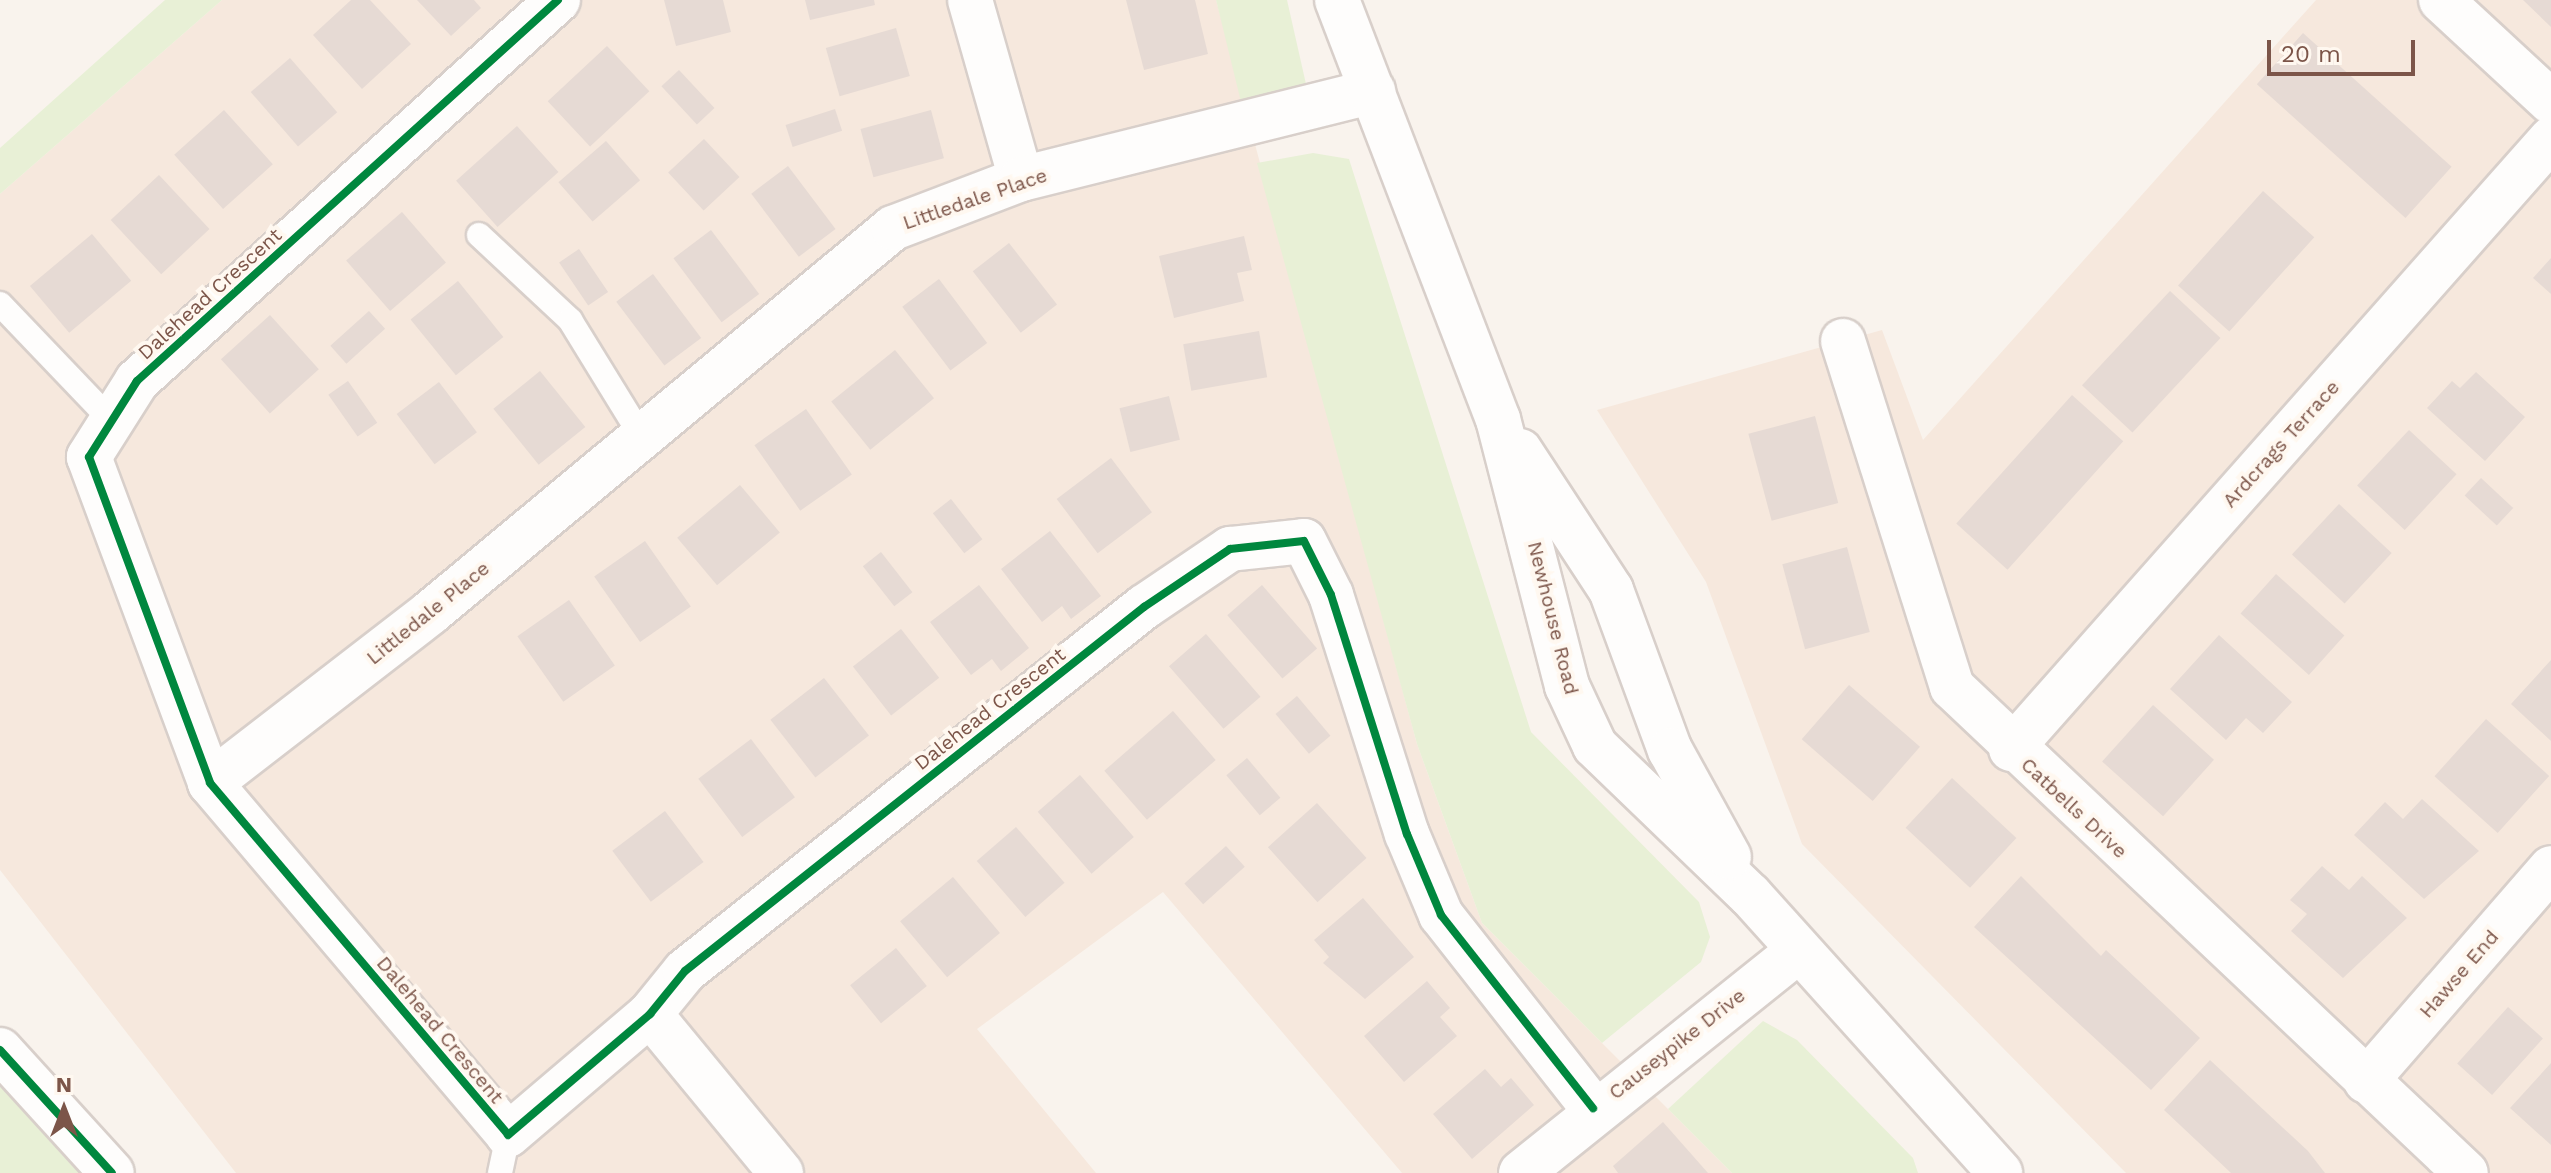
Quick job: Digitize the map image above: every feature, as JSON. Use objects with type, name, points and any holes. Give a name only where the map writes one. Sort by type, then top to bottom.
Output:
[{"type":"street","name":"Dalehead Crescent","points":[[558,0],[137,381],[89,457],[210,783],[504,1154],[650,1014],[685,971],[1144,607],[1230,549],[1304,541],[1331,595],[1407,834],[1441,915],[1593,1108]]},
{"type":"street","points":[[970,0],[1021,179]]},
{"type":"street","name":"Newhouse Road","points":[[1337,0],[1498,419],[1580,720],[1595,746],[1750,895],[2000,1173]]},
{"type":"street","points":[[2441,0],[2551,102]]},
{"type":"street","name":"Littledale Place","points":[[210,783],[642,437],[893,228],[1021,179],[1373,91]]},
{"type":"street","name":"Ardcrags Terrace","points":[[2011,749],[2551,139]]},
{"type":"street","name":"Catbells Drive","points":[[1843,341],[1952,687],[2011,749],[2462,1172]]},
{"type":"street","name":"Newhouse Road","points":[[1498,419],[1611,590],[1670,750],[1750,895]]},
{"type":"street","name":"Hawse End","points":[[2366,1081],[2551,868]]},
{"type":"street","name":"Causeypike Drive","points":[[1521,1173],[1593,1108],[1799,950]]},
{"type":"street","points":[[650,1014],[781,1173]]},
{"type":"street","points":[[0,1050],[112,1173]]},
{"type":"lane","points":[[479,235],[570,320],[642,437]]},
{"type":"lane","points":[[0,304],[112,421]]},
{"type":"shaded area","points":[[222,0],[1216,0],[1417,744],[1482,923],[1732,1173],[1402,1173],[1163,892],[977,1029],[1096,1173],[236,1173],[0,870],[0,194]]},
{"type":"shaded area","points":[[2316,0],[2551,0],[2551,1173],[2126,1173],[1802,844],[1706,582],[1597,410],[1882,330],[1923,440]]},
{"type":"green space","points":[[165,0],[222,0],[0,194],[0,148]]},
{"type":"green space","points":[[1216,0],[1287,0],[1308,93],[1243,110]]},
{"type":"green space","points":[[1313,153],[1349,159],[1531,732],[1699,902],[1710,937],[1701,962],[1602,1043],[1482,923],[1417,744],[1257,163]]},
{"type":"green space","points":[[1763,1021],[1797,1040],[1913,1158],[1918,1173],[1732,1173],[1668,1109]]},
{"type":"green space","points":[[0,1080],[13,1098],[84,1173],[0,1173]]},
{"type":"building","points":[[351,0],[370,0],[411,44],[362,89],[313,35]]},
{"type":"building","points":[[417,0],[474,0],[481,8],[451,36]]},
{"type":"building","points":[[664,0],[723,0],[731,32],[676,46]]},
{"type":"building","points":[[805,0],[874,0],[875,5],[810,20]]},
{"type":"building","points":[[1126,0],[1195,0],[1208,54],[1144,70]]},
{"type":"building","points":[[2523,0],[2551,0],[2551,27]]},
{"type":"building","points":[[896,28],[910,76],[840,96],[826,48]]},
{"type":"building","points":[[2303,33],[2452,167],[2405,218],[2257,84]]},
{"type":"building","points":[[607,46],[649,91],[590,147],[548,101]]},
{"type":"building","points":[[290,58],[337,112],[298,146],[251,92]]},
{"type":"building","points":[[679,70],[714,108],[697,124],[661,86]]},
{"type":"building","points":[[835,109],[842,131],[793,147],[786,125]]},
{"type":"building","points":[[224,110],[273,164],[223,209],[174,155]]},
{"type":"building","points":[[931,110],[944,158],[873,177],[860,129]]},
{"type":"building","points":[[517,126],[558,172],[498,227],[456,181]]},
{"type":"building","points":[[704,139],[739,177],[704,210],[668,172]]},
{"type":"building","points":[[606,141],[640,180],[593,222],[558,182]]},
{"type":"building","points":[[788,166],[836,229],[799,257],[751,194]]},
{"type":"building","points":[[159,175],[209,229],[161,274],[111,220]]},
{"type":"building","points":[[2263,191],[2314,237],[2229,332],[2178,285]]},
{"type":"building","points":[[402,212],[446,263],[390,311],[346,261]]},
{"type":"building","points":[[711,230],[759,294],[722,322],[673,258]]},
{"type":"building","points":[[92,234],[131,281],[69,333],[30,286]]},
{"type":"building","points":[[1244,236],[1252,270],[1237,273],[1244,301],[1174,318],[1159,256]]},
{"type":"building","points":[[1009,243],[1057,304],[1021,333],[973,271]]},
{"type":"building","points":[[579,249],[608,292],[588,306],[559,262]]},
{"type":"building","points":[[2551,258],[2551,294],[2533,278]]},
{"type":"building","points":[[653,274],[701,338],[664,366],[616,302]]},
{"type":"building","points":[[939,279],[987,343],[950,371],[902,307]]},
{"type":"building","points":[[458,281],[503,337],[456,375],[411,319]]},
{"type":"building","points":[[2170,291],[2220,338],[2132,432],[2082,385]]},
{"type":"building","points":[[369,311],[385,329],[346,364],[330,346]]},
{"type":"building","points":[[270,315],[319,369],[270,413],[221,359]]},
{"type":"building","points":[[1259,331],[1267,377],[1191,391],[1183,344]]},
{"type":"building","points":[[895,350],[934,398],[870,450],[831,402]]},
{"type":"building","points":[[540,371],[585,427],[539,465],[493,409]]},
{"type":"building","points":[[2476,372],[2525,417],[2485,461],[2427,408],[2452,381],[2460,388]]},
{"type":"building","points":[[348,381],[377,423],[358,437],[328,395]]},
{"type":"building","points":[[439,382],[477,432],[435,464],[397,414]]},
{"type":"building","points":[[2072,395],[2123,441],[2008,570],[1956,524]]},
{"type":"building","points":[[1169,396],[1180,440],[1130,452],[1120,408]]},
{"type":"building","points":[[806,409],[852,475],[800,511],[754,445]]},
{"type":"building","points":[[1815,416],[1838,503],[1772,521],[1748,434]]},
{"type":"building","points":[[2409,430],[2457,474],[2405,530],[2357,486]]},
{"type":"building","points":[[1111,458],[1152,512],[1098,553],[1057,499]]},
{"type":"building","points":[[2481,478],[2513,508],[2497,526],[2465,496]]},
{"type":"building","points":[[740,485],[780,532],[717,585],[677,538]]},
{"type":"building","points":[[951,499],[982,539],[964,553],[933,513]]},
{"type":"building","points":[[2339,504],[2392,553],[2345,604],[2292,554]]},
{"type":"building","points":[[1050,531],[1101,596],[1071,619],[1062,606],[1042,622],[1001,569]]},
{"type":"building","points":[[645,541],[691,607],[640,642],[594,577]]},
{"type":"building","points":[[1847,547],[1870,632],[1805,649],[1782,564]]},
{"type":"building","points":[[881,552],[912,592],[894,606],[863,566]]},
{"type":"building","points":[[2276,574],[2344,636],[2309,675],[2241,613]]},
{"type":"building","points":[[979,585],[1029,648],[1001,671],[992,659],[971,675],[930,622]]},
{"type":"building","points":[[1262,585],[1317,648],[1282,679],[1227,615]]},
{"type":"building","points":[[569,600],[615,666],[563,702],[517,636]]},
{"type":"building","points":[[901,629],[939,678],[891,715],[853,667]]},
{"type":"building","points":[[1206,634],[1260,697],[1223,729],[1169,666]]},
{"type":"building","points":[[2219,635],[2292,702],[2263,733],[2246,718],[2226,740],[2170,689]]},
{"type":"building","points":[[2551,660],[2551,741],[2511,704]]},
{"type":"building","points":[[824,678],[869,736],[815,777],[770,720]]},
{"type":"building","points":[[1849,685],[1920,747],[1873,801],[1802,739]]},
{"type":"building","points":[[1297,696],[1330,736],[1309,754],[1276,714]]},
{"type":"building","points":[[2153,705],[2214,760],[2163,816],[2102,761]]},
{"type":"building","points":[[1173,711],[1216,760],[1147,820],[1104,771]]},
{"type":"building","points":[[2486,719],[2549,776],[2498,833],[2434,776]]},
{"type":"building","points":[[751,739],[795,797],[742,837],[698,779]]},
{"type":"building","points":[[1247,758],[1280,798],[1260,815],[1226,775]]},
{"type":"building","points":[[1080,775],[1134,837],[1092,874],[1038,812]]},
{"type":"building","points":[[1952,778],[2016,838],[1970,888],[1906,828]]},
{"type":"building","points":[[2422,799],[2479,851],[2424,899],[2354,835],[2385,802],[2403,819]]},
{"type":"building","points":[[1317,803],[1367,858],[1317,902],[1268,847]]},
{"type":"building","points":[[665,811],[704,862],[651,902],[612,851]]},
{"type":"building","points":[[1016,827],[1065,883],[1025,917],[977,861]]},
{"type":"building","points":[[1226,846],[1245,867],[1203,904],[1184,883]]},
{"type":"building","points":[[2322,866],[2349,890],[2362,876],[2407,918],[2343,978],[2291,931],[2307,914],[2290,900]]},
{"type":"building","points":[[2021,876],[2101,956],[2106,950],[2200,1038],[2151,1090],[1974,927]]},
{"type":"building","points":[[953,877],[1000,933],[947,977],[900,921]]},
{"type":"building","points":[[1363,898],[1414,957],[1365,999],[1323,963],[1329,957],[1314,940]]},
{"type":"building","points":[[896,948],[927,986],[881,1023],[850,985]]},
{"type":"building","points":[[1427,981],[1450,1008],[1440,1017],[1457,1036],[1404,1082],[1364,1036]]},
{"type":"building","points":[[2508,1007],[2543,1038],[2492,1095],[2457,1063]]},
{"type":"building","points":[[2210,1060],[2308,1151],[2325,1173],[2231,1173],[2164,1110]]},
{"type":"building","points":[[2551,1063],[2551,1145],[2510,1108]]},
{"type":"building","points":[[1485,1069],[1501,1087],[1511,1078],[1534,1105],[1472,1159],[1433,1114]]},
{"type":"building","points":[[1663,1122],[1708,1173],[1618,1173],[1613,1166]]},
{"type":"cycle path","points":[[558,0],[137,381],[89,457],[210,783],[508,1135],[650,1014],[685,971],[1144,607],[1230,549],[1304,541],[1331,595],[1407,834],[1441,915],[1593,1108]]},
{"type":"cycle path","points":[[0,1050],[112,1173]]}]
